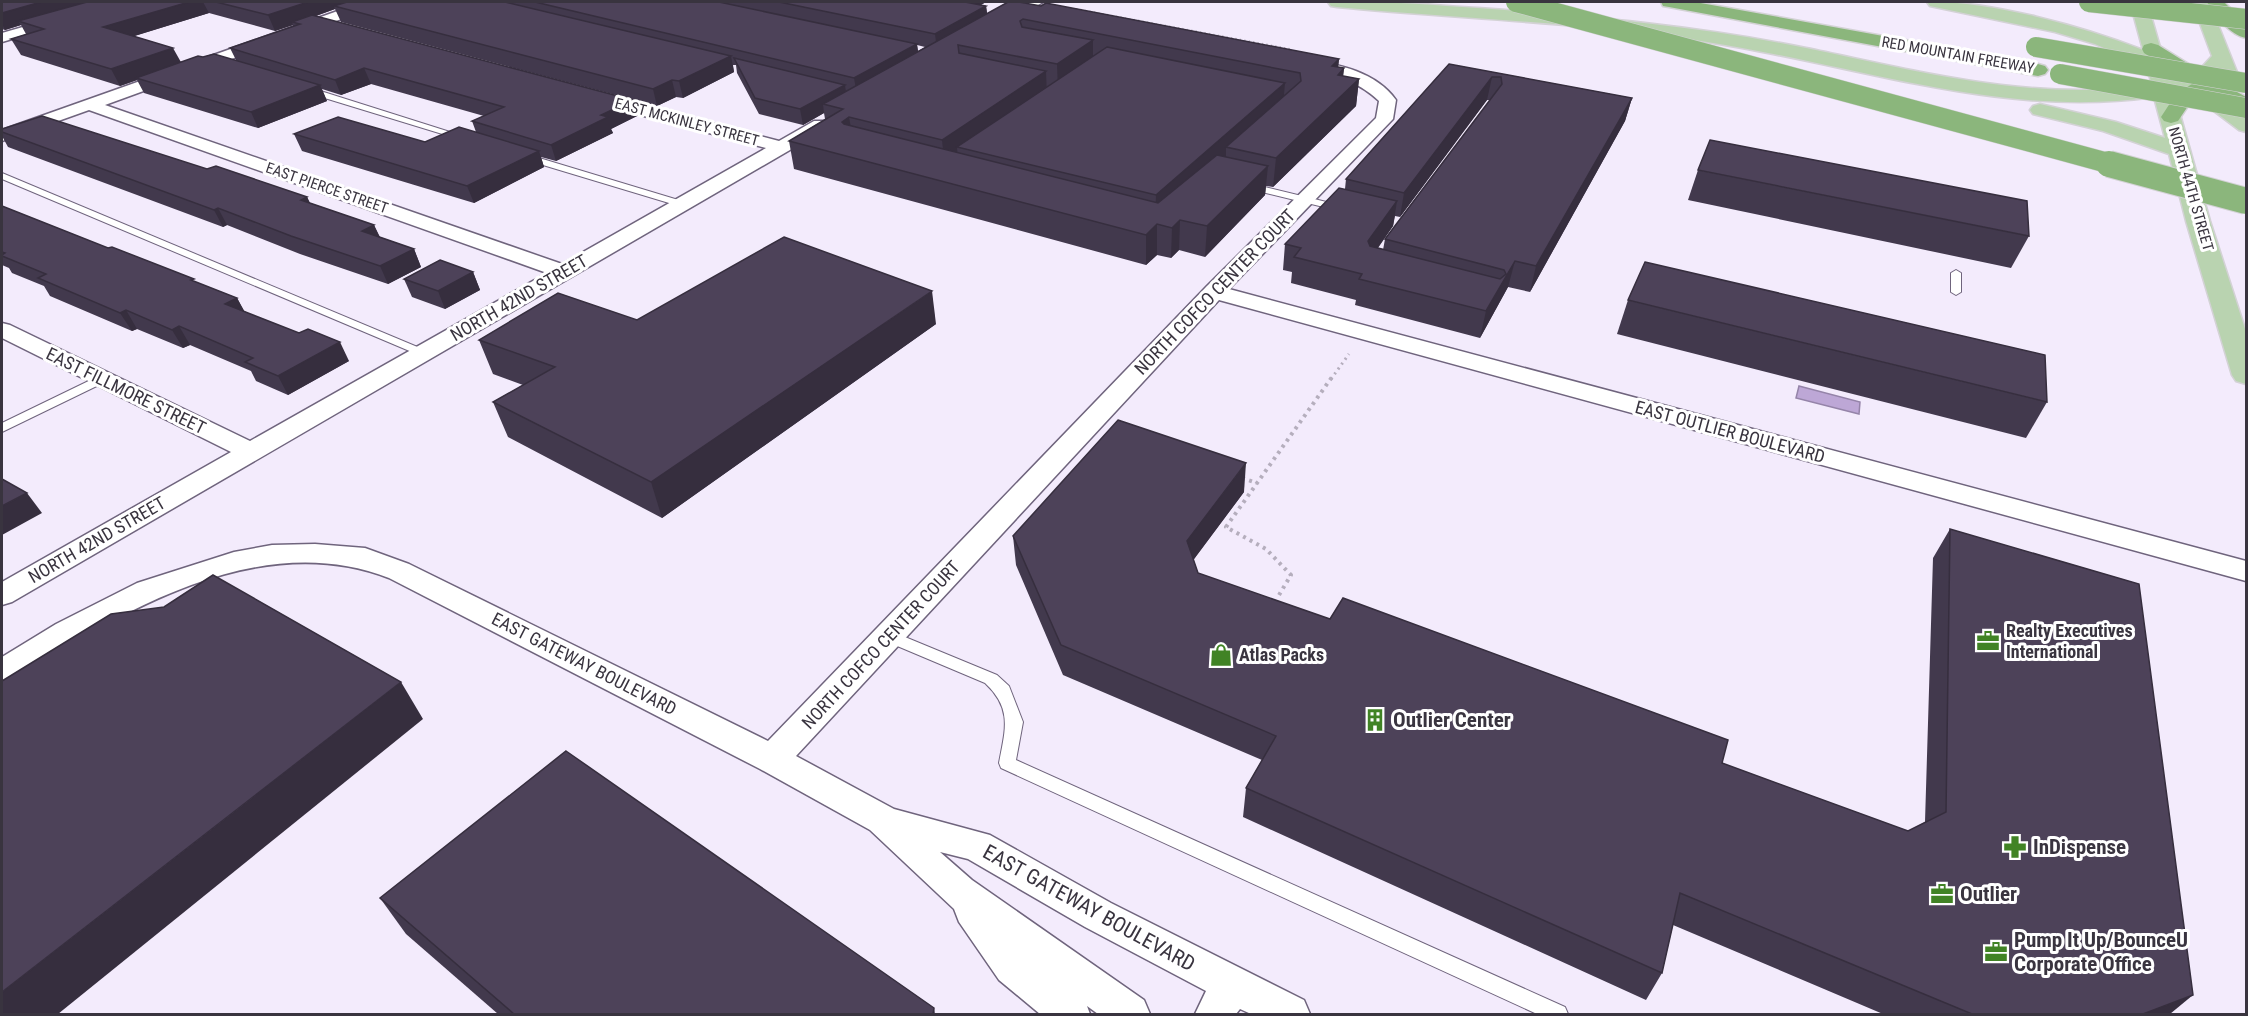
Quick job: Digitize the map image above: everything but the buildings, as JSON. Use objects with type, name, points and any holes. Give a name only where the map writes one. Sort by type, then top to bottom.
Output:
[{"type":"highway","points":[[1516,2],[2247,201]]},
{"type":"highway","name":"RED MOUNTAIN FREEWAY","points":[[1669,2],[2038,70],[2242,92]]},
{"type":"highway","points":[[2132,2],[2247,14]]},
{"type":"highway","points":[[2215,2],[2231,21],[2247,33]]},
{"type":"highway","points":[[2079,8],[2247,19]]},
{"type":"highway","name":"RED MOUNTAIN FREEWAY","points":[[2013,42],[2242,92]]},
{"type":"highway","points":[[1802,80],[2247,189]]},
{"type":"highway","points":[[2171,117],[2181,99],[2199,83],[2242,92]]},
{"type":"main road","points":[[1337,2],[1634,27],[1770,47],[1962,86],[2025,95],[2103,97],[2131,95],[2199,83],[2221,57]]},
{"type":"main road","points":[[1936,2],[2063,27],[2154,57],[2199,83],[2247,125]]},
{"type":"main road","points":[[1956,2],[2029,10],[2103,7],[2111,2]]},
{"type":"main road","name":"NORTH 44TH STREET","points":[[2139,2],[2198,221],[2240,331],[2247,375]]},
{"type":"main road","points":[[2200,2],[2221,57],[2242,92],[2247,125]]},
{"type":"main road","points":[[1770,47],[2101,124],[2179,150]]},
{"type":"street","points":[[86,2],[105,7]]},
{"type":"street","points":[[2,38],[123,2]]},
{"type":"street","points":[[2,136],[375,2]]},
{"type":"street","points":[[1007,16],[1063,12]]},
{"type":"street","points":[[315,22],[349,32]]},
{"type":"street","name":"NORTH COFCO CENTER COURT","points":[[772,759],[1214,292],[1384,119],[1388,100],[1371,83],[1343,71],[1288,55]]},
{"type":"street","name":"EAST MCKINLEY STREET","points":[[588,96],[781,147]]},
{"type":"street","name":"EAST PIERCE STREET","points":[[90,105],[564,272]]},
{"type":"street","name":"NORTH 42ND STREET","points":[[2,595],[843,112]]},
{"type":"street","name":"EAST OUTLIER BOULEVARD","points":[[1214,292],[2247,571]]},
{"type":"street","name":"EAST FILLMORE STREET","points":[[2,330],[251,452]]},
{"type":"street","name":"EAST GATEWAY BOULEVARD","points":[[2,672],[67,632],[147,590],[234,562],[272,555],[315,554],[365,558],[399,571],[772,759],[882,820],[977,846],[1098,915],[1223,1000],[1290,1014]]},
{"type":"street","name":"EAST GATEWAY BOULEVARD","points":[[882,820],[959,892],[1130,1014]]},
{"type":"street","name":"EAST GATEWAY BOULEVARD","points":[[959,892],[1013,967],[1070,1014]]},
{"type":"lane","points":[[210,60],[233,67]]},
{"type":"lane","points":[[300,87],[480,142]]},
{"type":"lane","points":[[514,153],[682,204]]},
{"type":"lane","points":[[2,176],[423,353]]},
{"type":"lane","points":[[1235,183],[1348,210]]},
{"type":"lane","points":[[1956,273],[1956,292]]},
{"type":"lane","points":[[2,428],[101,379]]},
{"type":"lane","points":[[888,636],[991,679],[1003,690],[1015,722],[1007,763],[1558,1014]]},
{"type":"path","points":[[1063,12],[1288,55]]},
{"type":"path","points":[[1279,595],[1291,575],[1266,549],[1226,527],[1350,353]]},
{"type":"path","points":[[1235,476],[1257,483]]},
{"type":"shaded area","points":[[1799,386],[1860,402],[1859,414],[1796,398]]},
{"type":"place","name":"Realty Executives International","points":[[1988,641]]},
{"type":"place","name":"Atlas Packs","points":[[1221,655]]},
{"type":"place","name":"Outlier Center","points":[[1375,720]]},
{"type":"place","name":"InDispense","points":[[2015,847]]},
{"type":"place","name":"Outlier","points":[[1942,894]]},
{"type":"place","name":"Pump It Up/BounceU Corporate Office","points":[[1996,952]]}]
